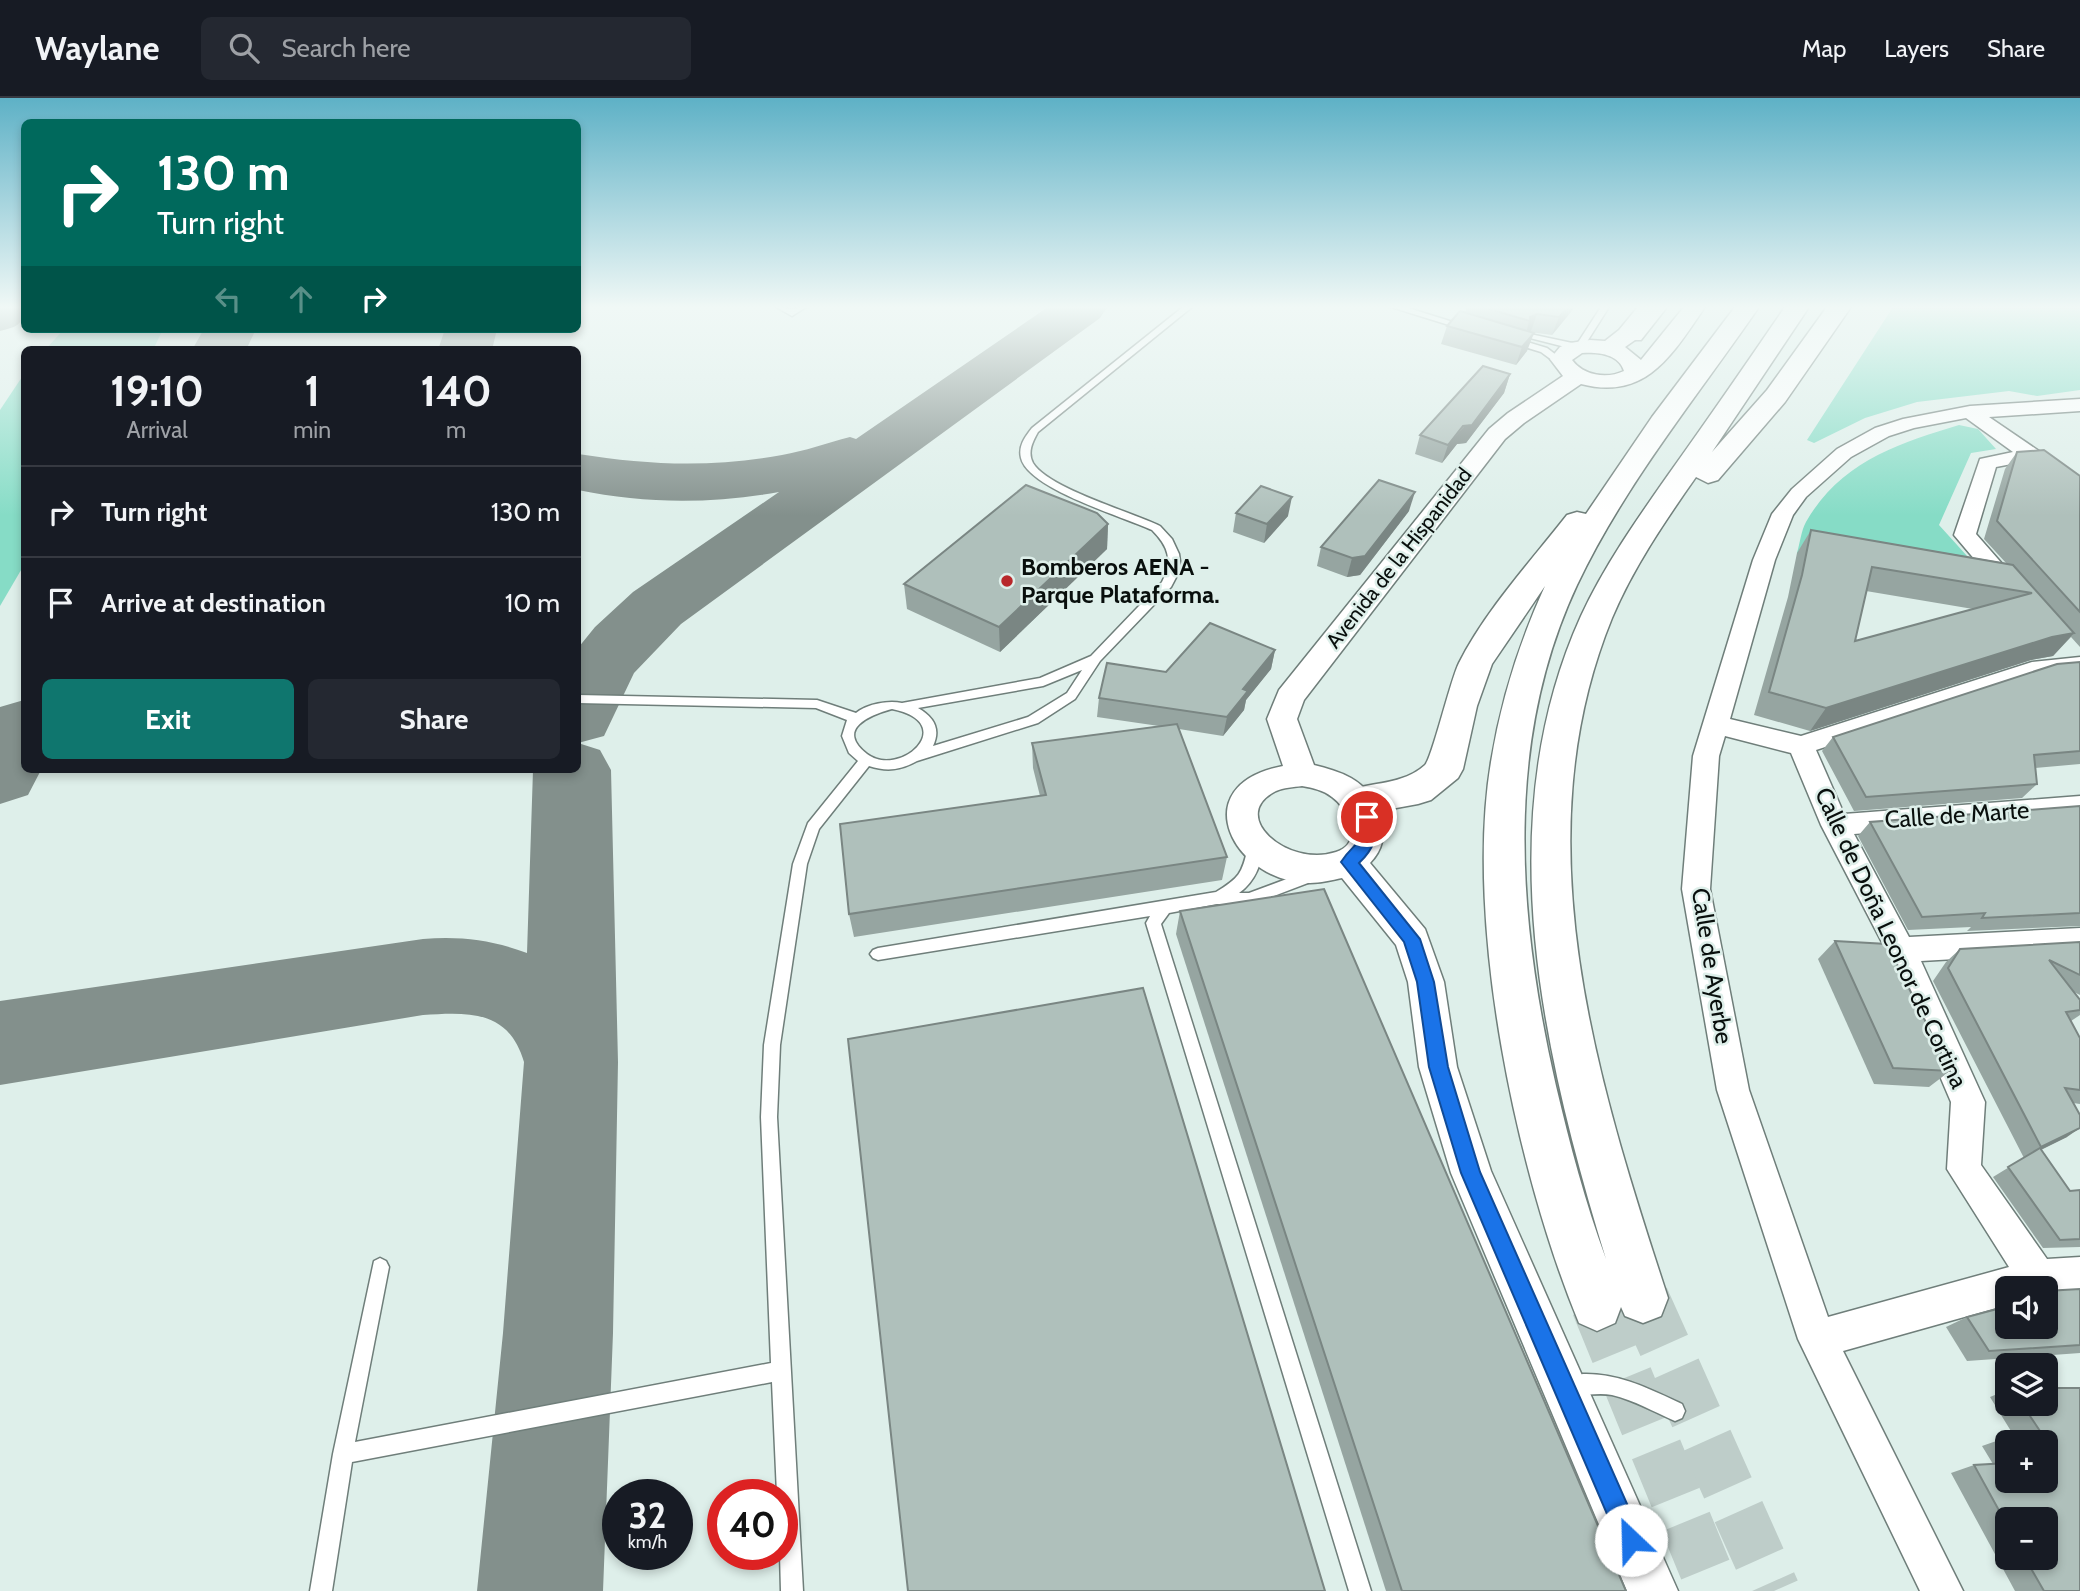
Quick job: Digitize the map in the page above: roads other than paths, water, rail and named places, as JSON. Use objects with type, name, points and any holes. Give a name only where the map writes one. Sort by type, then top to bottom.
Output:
[{"type":"highway","points":[[1597,1305],[1558,1189],[1527,1054],[1509,931],[1504,856],[1506,788],[1515,724],[1525,680],[1542,629],[1613,491],[1696,377]]},
{"type":"highway","points":[[1643,1298],[1608,1190],[1573,1056],[1555,938],[1551,800],[1559,737],[1577,667],[1597,618],[1622,568],[1750,377]]},
{"type":"highway","points":[[1663,504],[1703,480],[1790,377]]},
{"type":"highway","points":[[1358,801],[1419,790],[1445,769],[1460,706],[1475,664],[1580,517],[1613,491]]},
{"type":"street","name":"Avenida de la Hispanidad","points":[[1302,774],[1282,719],[1290,697],[1497,434],[1511,418],[1562,390],[1567,377]]},
{"type":"street","points":[[1583,377],[1613,383],[1633,377]]},
{"type":"street","name":"Calle de Ayerbe","points":[[1942,1591],[1817,1339],[1733,1090],[1696,889],[1706,756],[1764,560],[1783,514],[1799,493],[1844,453],[1882,432],[1910,423],[1970,412],[2080,405]]},
{"type":"street","points":[[1970,412],[2080,489]]},
{"type":"street","points":[[2026,605],[1965,536],[1987,463],[2032,454]]},
{"type":"street","points":[[2060,644],[2079,665]]},
{"type":"street","points":[[1717,725],[1801,745],[2040,668],[2079,665]]},
{"type":"street","name":"Calle de Doña Leonor de Cortina","points":[[1801,745],[1835,825],[1901,950],[1968,1102],[1964,1169],[2037,1276]]},
{"type":"street","points":[[1302,774],[1323,779],[1343,788],[1358,801],[1367,817],[1370,834],[1363,850],[1337,866],[1298,870],[1275,861],[1255,847],[1245,832],[1241,817],[1244,802],[1252,790],[1266,780],[1283,775],[1302,774]]},
{"type":"street","name":"Calle de Marte","points":[[1835,825],[2080,806]]},
{"type":"street","points":[[1337,866],[1412,939],[1426,982],[1438,1067],[1471,1173],[1654,1591]]},
{"type":"street","points":[[1901,950],[2080,940]]},
{"type":"street","points":[[2058,1277],[2080,1275]]},
{"type":"street","points":[[1817,1339],[1995,1290]]},
{"type":"lane","points":[[1096,658],[1043,682],[905,706],[878,706],[856,718],[847,737],[850,747],[866,760],[893,764],[1033,720],[1071,696],[1096,658],[1167,584],[1175,568],[1173,554],[1167,539],[1156,527],[1055,485],[1029,464],[1025,452],[1027,441],[1035,430],[1101,377]]},
{"type":"lane","points":[[581,699],[817,704],[856,718]]},
{"type":"lane","points":[[905,706],[926,718],[930,727],[931,737],[917,756]]},
{"type":"lane","points":[[792,1591],[769,1117],[772,1045],[800,864],[813,827],[866,760]]},
{"type":"lane","points":[[1217,898],[1243,885],[1251,869],[1255,847]]},
{"type":"lane","points":[[878,954],[1217,898],[1250,899],[1337,866]]},
{"type":"lane","points":[[1164,908],[1153,923],[1360,1591]]},
{"type":"lane","points":[[321,1591],[380,1268]]},
{"type":"lane","points":[[344,1454],[782,1371]]},
{"type":"lane","points":[[1563,1387],[1587,1381],[1619,1385],[1675,1411]]},
{"type":"tunnel","points":[[1643,1298],[1774,1591]]},
{"type":"tunnel","points":[[1597,1305],[1714,1591]]},
{"type":"place","name":"Bomberos AENA - Parque Plataforma.","points":[[1007,581]]}]
